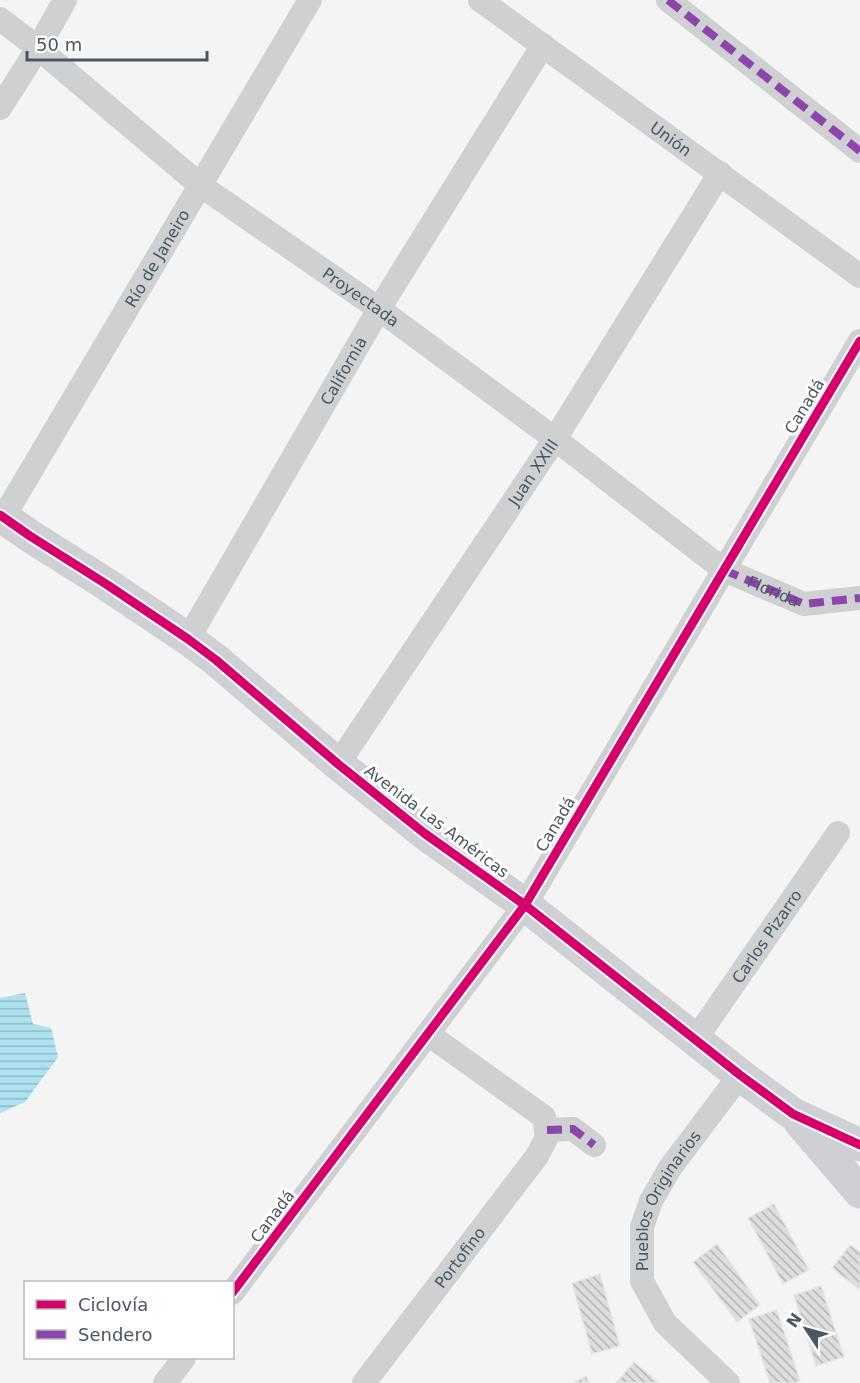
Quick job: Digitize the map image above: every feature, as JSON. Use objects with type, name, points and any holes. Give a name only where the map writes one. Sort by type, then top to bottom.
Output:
[{"type":"street","points":[[0,108],[65,0]]},
{"type":"street","name":"Río de Janeiro","points":[[2,516],[310,0]]},
{"type":"street","name":"Unión","points":[[480,0],[860,276]]},
{"type":"street","points":[[668,0],[860,151]]},
{"type":"street","name":"Proyectada","points":[[0,19],[38,48],[200,185],[380,309],[555,439],[724,570]]},
{"type":"street","name":"California","points":[[188,639],[380,309],[543,45]]},
{"type":"street","name":"Juan XXIII","points":[[338,764],[555,439],[720,173]]},
{"type":"street","name":"Canadá","points":[[234,1290],[525,905],[860,341]]},
{"type":"street","name":"Avenida Las Américas","points":[[2,516],[116,590],[216,660],[338,764],[424,833],[525,905],[740,1075],[794,1114],[860,1145]]},
{"type":"street","name":"Florida","points":[[724,570],[804,604],[860,597]]},
{"type":"street","name":"Carlos Pizarro","points":[[695,1040],[838,833]]},
{"type":"street","points":[[428,1034],[544,1117],[547,1130],[573,1129],[594,1145]]},
{"type":"street","name":"Pueblos Originarios","points":[[728,1383],[665,1323],[642,1281],[642,1227],[651,1201],[670,1168],[740,1075]]},
{"type":"street","name":"Avenida Las Américas","points":[[794,1114],[860,1192]]},
{"type":"street","name":"Portofino","points":[[364,1383],[545,1145],[547,1130]]},
{"type":"street","points":[[165,1383],[183,1359]]},
{"type":"water","points":[[25,993],[33,1024],[51,1028],[58,1057],[25,1102],[0,1113],[0,998]]},
{"type":"building","points":[[774,1204],[809,1270],[783,1284],[748,1218]]},
{"type":"building","points":[[717,1244],[760,1305],[737,1322],[693,1262]]},
{"type":"building","points":[[850,1245],[860,1252],[860,1290],[832,1268]]},
{"type":"building","points":[[600,1274],[620,1346],[592,1354],[572,1283]]},
{"type":"building","points":[[821,1286],[844,1357],[816,1366],[794,1295]]},
{"type":"building","points":[[777,1310],[800,1381],[794,1383],[770,1383],[749,1319]]},
{"type":"building","points":[[634,1362],[659,1383],[616,1383]]},
{"type":"building","points":[[586,1376],[590,1383],[573,1383]]},
{"type":"marked path","points":[[668,0],[860,151]]},
{"type":"marked path","points":[[724,570],[804,604],[860,598]]},
{"type":"marked path","points":[[547,1130],[573,1129],[594,1145]]},
{"type":"cycle path","points":[[234,1290],[525,905],[860,341]]},
{"type":"cycle path","points":[[0,515],[188,639],[216,660],[338,764],[424,833],[525,905],[740,1075],[793,1114],[860,1145]]}]
